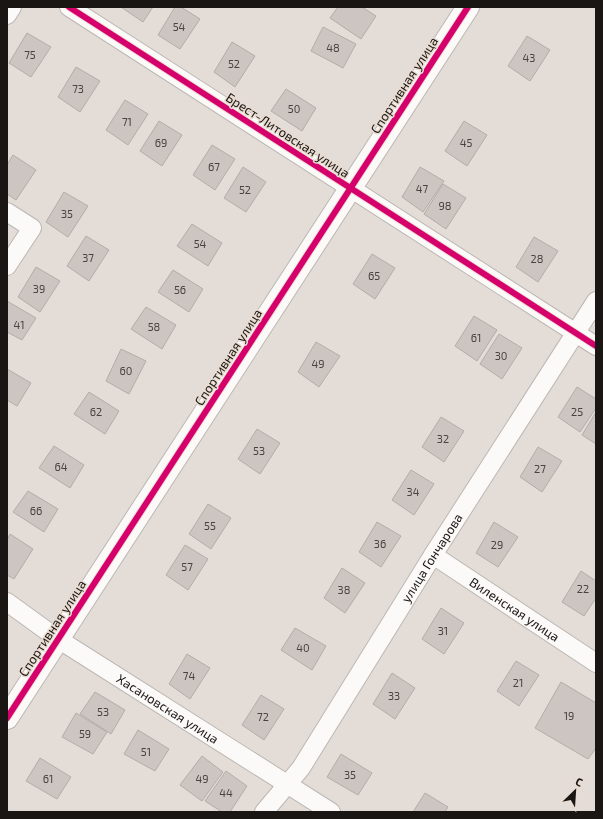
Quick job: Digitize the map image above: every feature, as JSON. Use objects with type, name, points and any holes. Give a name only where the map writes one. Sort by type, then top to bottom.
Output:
[{"type":"street","points":[[7,15],[12,7]]},
{"type":"street","name":"Брест-Литовская улица","points":[[69,7],[596,346]]},
{"type":"street","name":"Спортивная улица","points":[[7,718],[468,7]]},
{"type":"street","points":[[7,212],[32,228],[7,266]]},
{"type":"street","name":"улица Гончарова","points":[[264,812],[301,768],[432,555],[596,301]]},
{"type":"street","name":"Виленская улица","points":[[432,555],[596,664]]},
{"type":"street","name":"Хасановская улица","points":[[7,602],[58,639],[331,812]]},
{"type":"building","points":[[121,7],[153,7],[143,22]]},
{"type":"building","points":[[175,7],[181,7],[200,19],[180,49],[158,35]]},
{"type":"building","points":[[338,7],[362,7],[376,16],[361,39],[330,18]]},
{"type":"building","points":[[323,27],[356,44],[343,68],[311,51]]},
{"type":"building","points":[[27,33],[51,47],[31,77],[9,63]]},
{"type":"building","points":[[527,36],[550,50],[530,81],[508,66]]},
{"type":"building","points":[[232,42],[255,56],[235,87],[214,72]]},
{"type":"building","points":[[76,67],[100,81],[80,112],[58,97]]},
{"type":"building","points":[[286,89],[316,108],[302,131],[271,111]]},
{"type":"building","points":[[125,100],[148,114],[128,145],[106,130]]},
{"type":"building","points":[[159,121],[182,135],[162,166],[140,151]]},
{"type":"building","points":[[464,121],[487,135],[467,166],[445,151]]},
{"type":"building","points":[[212,145],[235,159],[215,190],[193,175]]},
{"type":"building","points":[[13,155],[36,170],[16,200],[7,194],[7,165]]},
{"type":"building","points":[[243,167],[266,182],[246,212],[224,198]]},
{"type":"building","points":[[420,167],[444,181],[423,212],[402,197]]},
{"type":"building","points":[[443,184],[466,198],[446,229],[424,214]]},
{"type":"building","points":[[64,192],[88,206],[68,237],[46,222]]},
{"type":"building","points":[[192,224],[222,243],[208,266],[177,246]]},
{"type":"building","points":[[86,236],[109,250],[89,281],[67,266]]},
{"type":"building","points":[[534,237],[558,251],[538,282],[516,267]]},
{"type":"building","points":[[372,254],[395,268],[375,299],[353,284]]},
{"type":"building","points":[[36,267],[60,281],[40,312],[18,297]]},
{"type":"building","points":[[173,270],[203,289],[189,312],[158,292]]},
{"type":"building","points":[[7,301],[36,318],[22,340],[7,332]]},
{"type":"building","points":[[146,307],[176,325],[162,349],[131,329]]},
{"type":"building","points":[[474,316],[497,330],[477,361],[455,346]]},
{"type":"building","points":[[499,334],[522,348],[502,379],[480,364]]},
{"type":"building","points":[[316,342],[340,356],[319,387],[298,372]]},
{"type":"building","points":[[121,349],[146,361],[129,394],[106,381]]},
{"type":"building","points":[[7,369],[31,383],[17,406],[7,400]]},
{"type":"building","points":[[577,387],[596,399],[596,408],[580,432],[558,417]]},
{"type":"building","points":[[89,392],[119,411],[105,434],[74,414]]},
{"type":"building","points":[[596,412],[596,444],[582,435]]},
{"type":"building","points":[[441,417],[464,431],[444,462],[422,447]]},
{"type":"building","points":[[257,429],[280,443],[260,474],[238,459]]},
{"type":"building","points":[[54,446],[84,465],[70,488],[39,468]]},
{"type":"building","points":[[538,447],[562,461],[542,492],[520,477]]},
{"type":"building","points":[[411,470],[434,484],[414,515],[392,500]]},
{"type":"building","points":[[28,491],[58,509],[44,532],[13,512]]},
{"type":"building","points":[[208,504],[231,518],[211,549],[189,534]]},
{"type":"building","points":[[377,522],[401,536],[381,567],[359,552]]},
{"type":"building","points":[[494,522],[518,537],[498,567],[476,553]]},
{"type":"building","points":[[10,534],[33,549],[14,579],[7,575],[7,540]]},
{"type":"building","points":[[185,545],[208,559],[188,590],[166,575]]},
{"type":"building","points":[[342,568],[365,583],[345,613],[324,598]]},
{"type":"building","points":[[581,571],[596,581],[596,598],[584,616],[562,602]]},
{"type":"building","points":[[441,608],[464,623],[444,654],[422,639]]},
{"type":"building","points":[[295,628],[326,646],[312,670],[281,650]]},
{"type":"building","points":[[187,654],[210,668],[190,699],[169,684]]},
{"type":"building","points":[[516,661],[539,675],[519,706],[497,691]]},
{"type":"building","points":[[392,673],[415,688],[395,719],[373,704]]},
{"type":"building","points":[[561,682],[596,703],[596,748],[588,759],[535,728]]},
{"type":"building","points":[[95,692],[125,710],[111,734],[80,714]]},
{"type":"building","points":[[261,695],[284,709],[264,740],[242,725]]},
{"type":"building","points":[[76,713],[107,732],[93,754],[62,737]]},
{"type":"building","points":[[138,730],[169,749],[155,771],[124,754]]},
{"type":"building","points":[[341,754],[372,773],[358,795],[327,777]]},
{"type":"building","points":[[202,756],[223,772],[202,801],[180,785]]},
{"type":"building","points":[[40,758],[71,777],[57,799],[26,781]]},
{"type":"building","points":[[226,771],[247,786],[230,812],[222,812],[205,801]]},
{"type":"building","points":[[425,793],[448,807],[445,812],[413,812]]},
{"type":"cycle path","points":[[69,7],[596,346]]},
{"type":"cycle path","points":[[7,718],[468,7]]}]
